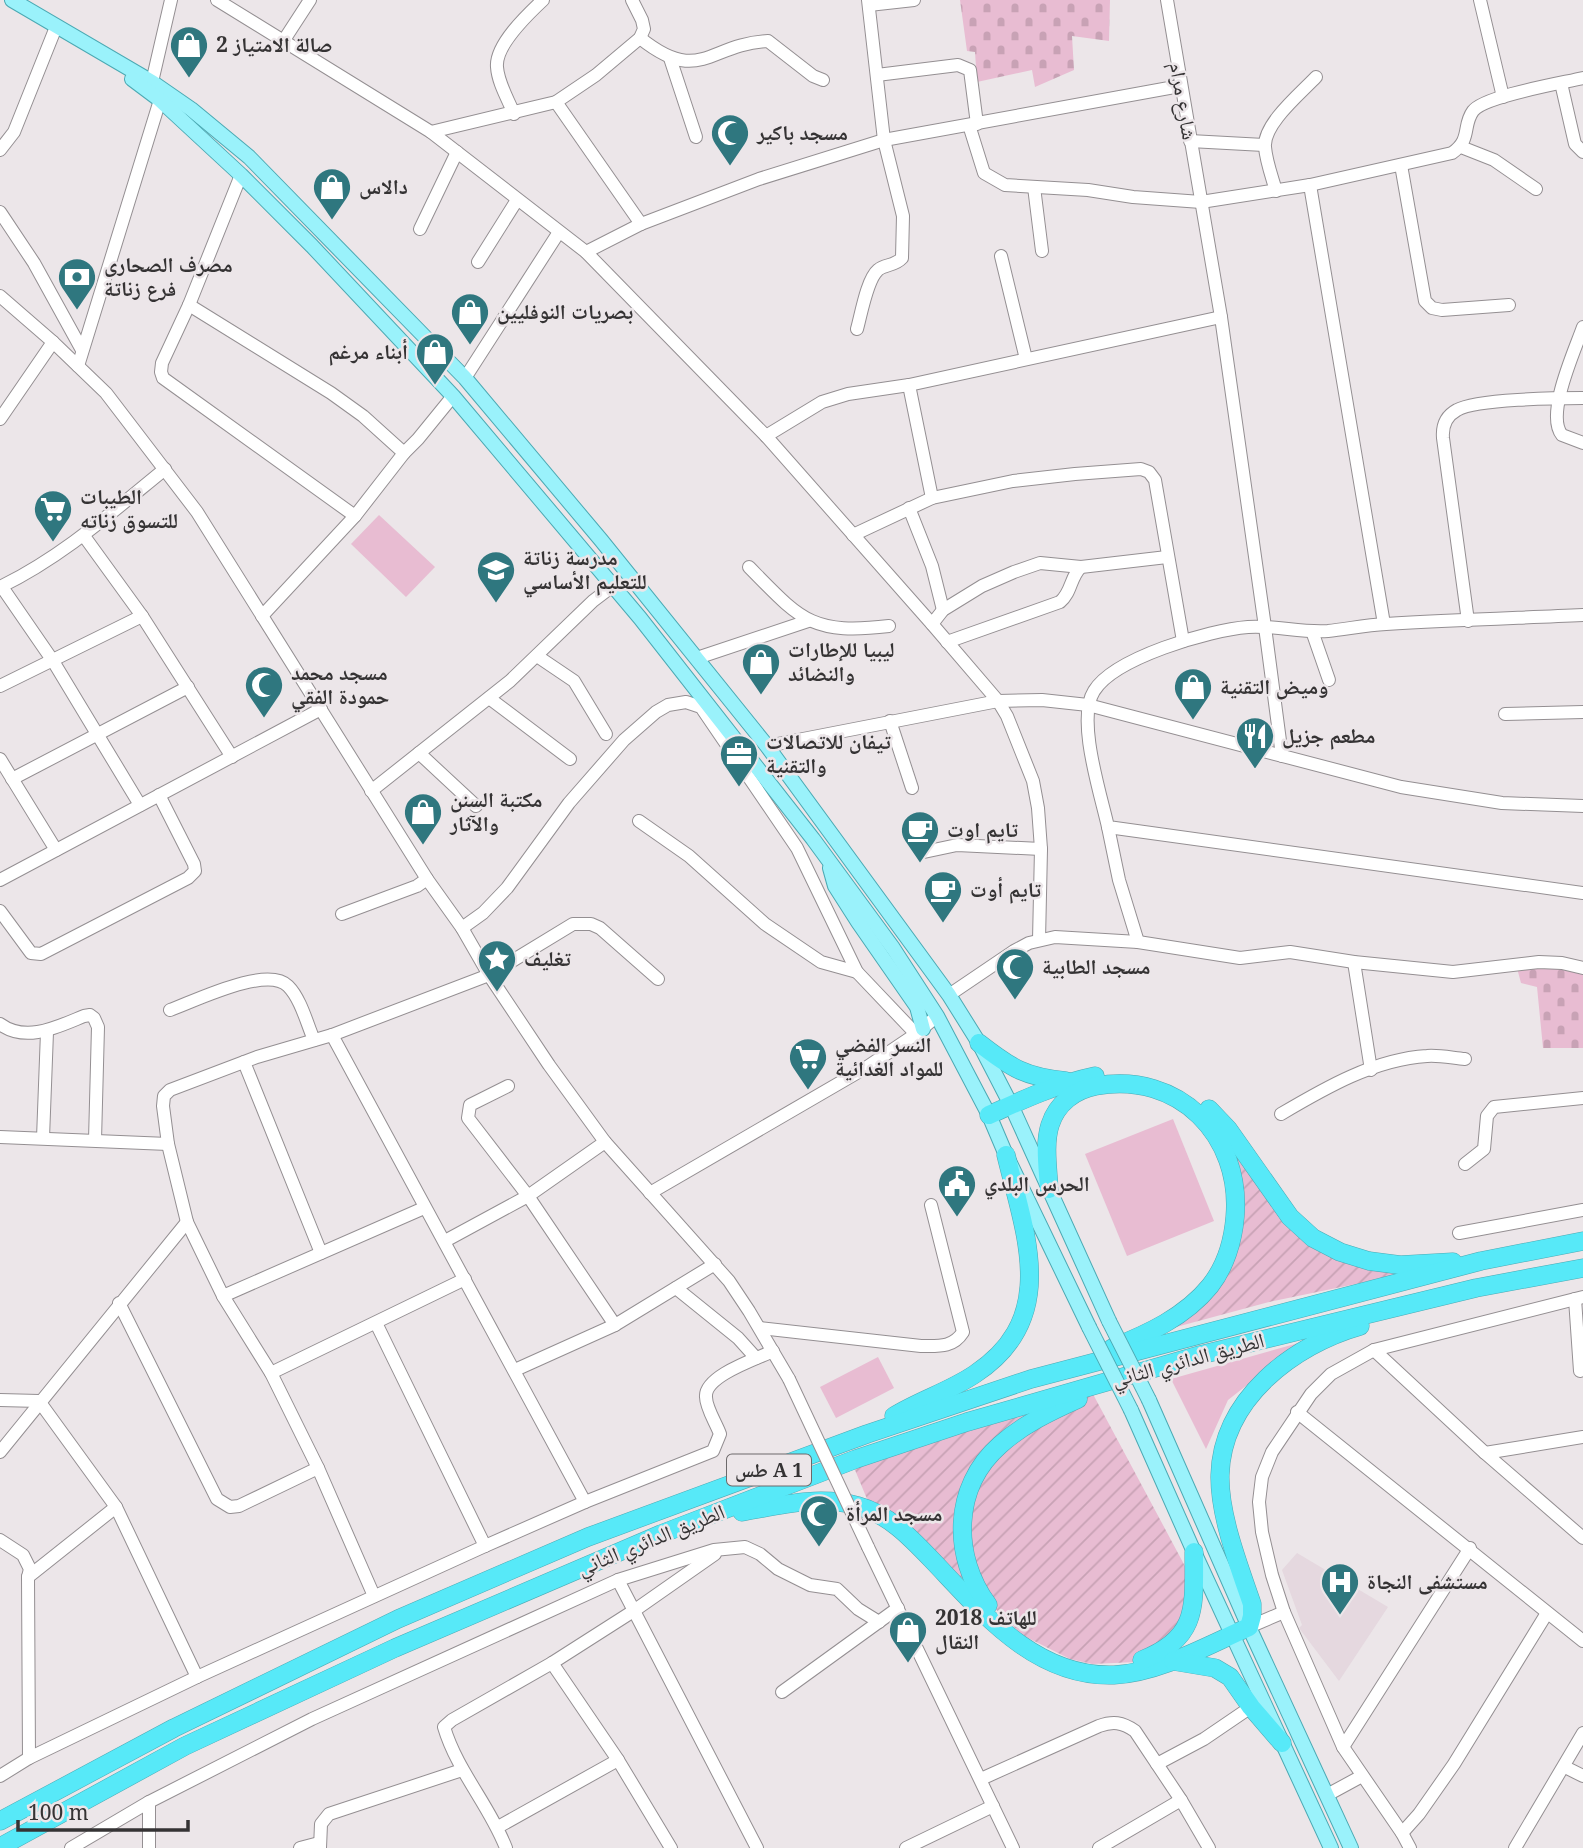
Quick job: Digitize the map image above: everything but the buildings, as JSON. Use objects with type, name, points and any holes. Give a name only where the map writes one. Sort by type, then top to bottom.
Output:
[{"type":"highway","points":[[979,1043],[1005,1064],[1021,1072],[1069,1081]]},
{"type":"highway","points":[[989,1115],[1069,1081],[1098,1075],[1134,1075],[1170,1084],[1204,1104],[1228,1129],[1290,1217],[1313,1238],[1340,1252],[1369,1261],[1400,1265],[1481,1261]]},
{"type":"highway","points":[[1031,1380],[1139,1337],[1186,1309],[1210,1286],[1226,1257],[1234,1231],[1234,1178],[1227,1156],[1212,1127],[1188,1106],[1163,1091],[1133,1084],[1107,1084],[1087,1088],[1073,1094],[1059,1107],[1050,1126],[1049,1189]]},
{"type":"highway","points":[[867,1433],[977,1373],[994,1359],[1017,1328],[1030,1291],[1031,1266],[1029,1246],[1006,1155]]},
{"type":"highway","name":"الطريق الدائري الثاني","points":[[0,1821],[174,1728],[398,1619],[588,1537],[867,1433],[1031,1380],[1481,1261],[1583,1241]]},
{"type":"highway","name":"الطريق الدائري الثاني","points":[[0,1847],[197,1740],[476,1612],[699,1519],[920,1437],[1125,1376],[1296,1331],[1476,1289],[1583,1268]]},
{"type":"highway","points":[[699,1519],[814,1501],[859,1506],[906,1533],[996,1627],[1043,1658],[1068,1668],[1114,1675],[1143,1671],[1241,1631],[1252,1616],[1252,1604],[1224,1509],[1220,1474],[1227,1440],[1240,1410],[1262,1381],[1291,1357],[1349,1329],[1419,1310],[1476,1289]]},
{"type":"highway","points":[[1125,1376],[1014,1433],[982,1464],[964,1508],[962,1544],[966,1566],[977,1590],[994,1613],[1022,1635],[1070,1658],[1092,1664],[1114,1665],[1141,1661],[1159,1654],[1180,1636],[1194,1601],[1194,1552]]},
{"type":"highway","points":[[1173,1661],[1215,1668],[1230,1676],[1251,1707],[1282,1743]]},
{"type":"main road","points":[[12,0],[152,82],[191,109],[249,157],[465,378],[767,746],[949,995],[979,1043],[1012,1105],[1149,1401],[1241,1631],[1282,1743],[1331,1848]]},
{"type":"main road","points":[[0,4],[102,56],[160,100],[312,246],[453,396],[614,585],[826,856],[894,948],[937,1017],[989,1115],[1089,1328],[1131,1410],[1194,1552],[1241,1631],[1327,1795],[1351,1848]]},
{"type":"main road","points":[[312,246],[325,233]]},
{"type":"main road","points":[[640,618],[655,607]]},
{"type":"main road","points":[[826,856],[835,886],[917,1007],[920,1031]]},
{"type":"street","points":[[152,82],[171,0]]},
{"type":"street","points":[[217,0],[431,132],[586,252],[766,436],[932,624],[998,701],[1007,716],[1033,781],[1041,849],[1039,940]]},
{"type":"street","points":[[284,40],[310,0]]},
{"type":"street","points":[[514,114],[496,64],[499,53],[529,5],[543,0]]},
{"type":"street","points":[[431,132],[556,102],[596,75],[640,38],[644,29],[632,0]]},
{"type":"street","points":[[857,329],[871,279],[878,270],[897,264],[902,258],[903,216],[884,140],[869,2],[914,0]]},
{"type":"street","name":"شارع مرام","points":[[1167,0],[1221,317],[1282,756]]},
{"type":"street","points":[[1480,0],[1503,97]]},
{"type":"street","points":[[0,150],[14,132],[54,32]]},
{"type":"street","points":[[640,38],[659,53],[688,62],[747,43],[768,41],[813,76],[823,80]]},
{"type":"street","points":[[670,58],[696,137]]},
{"type":"street","points":[[877,75],[958,65],[970,70],[973,125],[984,173],[1005,185],[1200,202],[1310,185],[1452,153],[1461,147],[1471,112],[1478,106],[1503,97],[1583,78]]},
{"type":"street","points":[[1276,191],[1264,145],[1268,133],[1281,113],[1316,77]]},
{"type":"street","points":[[1560,83],[1575,144],[1583,152]]},
{"type":"street","points":[[586,252],[641,224],[759,178],[884,140],[1180,86]]},
{"type":"street","points":[[78,366],[160,100]]},
{"type":"street","points":[[556,102],[641,224]]},
{"type":"street","points":[[1190,141],[1264,145]]},
{"type":"street","points":[[1461,147],[1494,160],[1536,189]]},
{"type":"street","points":[[420,229],[457,152]]},
{"type":"street","points":[[1401,165],[1425,302],[1432,308],[1442,310],[1509,305]]},
{"type":"street","points":[[241,175],[189,305],[162,363],[163,378],[355,516]]},
{"type":"street","points":[[1310,185],[1384,624]]},
{"type":"street","points":[[1034,187],[1042,251]]},
{"type":"street","points":[[478,262],[517,200]]},
{"type":"street","points":[[0,212],[34,263],[82,351]]},
{"type":"street","points":[[465,378],[559,232]]},
{"type":"street","points":[[1001,256],[1026,359]]},
{"type":"street","points":[[0,296],[106,393],[197,512],[371,791],[548,1065],[605,1142],[738,1293],[789,1379],[1013,1848]]},
{"type":"street","points":[[189,305],[331,393],[363,416],[404,453]]},
{"type":"street","points":[[766,436],[822,402],[876,388],[909,385],[1221,317]]},
{"type":"street","points":[[1583,327],[1564,379],[1556,423],[1562,435],[1583,443]]},
{"type":"street","points":[[0,419],[53,342]]},
{"type":"street","points":[[909,385],[932,498]]},
{"type":"street","points":[[262,616],[355,516],[453,396]]},
{"type":"street","points":[[1468,621],[1443,438],[1444,426],[1454,411],[1466,406],[1583,398]]},
{"type":"street","points":[[140,805],[53,661],[1,587],[43,565],[84,536],[165,469]]},
{"type":"street","points":[[853,535],[932,498],[1013,481],[1141,469],[1149,472],[1155,480],[1182,641]]},
{"type":"street","points":[[909,509],[932,566],[943,610]]},
{"type":"street","points":[[84,536],[142,616],[232,757]]},
{"type":"street","points":[[932,624],[943,610],[982,586],[1040,563],[1081,567],[1167,557]]},
{"type":"street","points":[[749,567],[793,612],[808,621],[835,629],[858,630],[889,626]]},
{"type":"street","points":[[947,642],[1060,602],[1067,596],[1074,574],[1081,567]]},
{"type":"street","points":[[371,791],[489,698],[593,601],[614,585]]},
{"type":"street","points":[[1139,942],[1119,880],[1088,728],[1088,705],[1093,692],[1104,679],[1132,662],[1182,641],[1245,627],[1312,631],[1384,624],[1583,615]]},
{"type":"street","points":[[0,686],[142,616]]},
{"type":"street","points":[[697,658],[808,621]]},
{"type":"street","points":[[1312,631],[1329,680]]},
{"type":"street","points":[[537,656],[574,681],[607,734]]},
{"type":"street","points":[[12,779],[188,687]]},
{"type":"street","points":[[489,698],[570,759]]},
{"type":"street","points":[[767,746],[998,701],[1042,701],[1088,705],[1401,787],[1502,803],[1583,806]]},
{"type":"street","points":[[462,928],[483,913],[507,888],[569,803],[624,740],[656,712],[673,702],[685,702],[701,707],[797,848],[857,972],[920,1031]]},
{"type":"street","points":[[0,880],[321,709]]},
{"type":"street","points":[[1505,714],[1583,712]]},
{"type":"street","points":[[890,722],[912,788]]},
{"type":"street","points":[[419,753],[476,806]]},
{"type":"street","points":[[0,759],[56,850]]},
{"type":"street","points":[[0,911],[31,953],[41,954],[188,878],[195,871],[194,864],[159,795]]},
{"type":"street","points":[[639,821],[689,856],[765,924],[821,961],[857,972]]},
{"type":"street","points":[[1108,827],[1583,894]]},
{"type":"street","points":[[924,852],[957,845],[1041,849]]},
{"type":"street","points":[[342,914],[417,886],[427,879]]},
{"type":"street","points":[[373,1596],[318,1468],[271,1373],[223,1296],[187,1222],[168,1144],[163,1106],[166,1094],[244,1062],[332,1035],[489,975],[567,927],[580,923],[591,924],[600,929],[658,979]]},
{"type":"street","points":[[949,995],[1014,951],[1039,940],[1064,937],[1139,942],[1240,958],[1290,952],[1354,962],[1453,972],[1539,962],[1562,963],[1583,968]]},
{"type":"street","points":[[1354,962],[1371,1070]]},
{"type":"street","points":[[170,1010],[249,981],[275,979],[290,988],[314,1040]]},
{"type":"street","points":[[0,1024],[12,1031],[47,1032],[83,1016],[90,1015],[96,1021],[95,1140]]},
{"type":"street","points":[[650,1193],[867,1067],[937,1017]]},
{"type":"street","points":[[43,1138],[47,1032]]},
{"type":"street","points":[[332,1035],[585,1502]]},
{"type":"street","points":[[1281,1114],[1326,1088],[1399,1060],[1429,1056],[1465,1059]]},
{"type":"street","points":[[244,1062],[321,1253]]},
{"type":"street","points":[[508,1086],[470,1105],[468,1118],[528,1196],[615,1325]]},
{"type":"street","points":[[1465,1164],[1484,1149],[1487,1116],[1494,1107],[1583,1098]]},
{"type":"street","points":[[0,1137],[168,1144]]},
{"type":"street","points":[[445,1241],[528,1196],[605,1142]]},
{"type":"street","points":[[760,1328],[921,1346],[941,1346],[955,1341],[963,1332],[931,1205]]},
{"type":"street","points":[[223,1296],[424,1208]]},
{"type":"street","points":[[1459,1233],[1583,1210]]},
{"type":"street","points":[[0,1452],[187,1222]]},
{"type":"street","points":[[515,1370],[615,1325],[715,1264]]},
{"type":"street","points":[[271,1373],[465,1279]]},
{"type":"street","points":[[676,1288],[738,1338],[757,1359]]},
{"type":"street","points":[[1409,1848],[1402,1833],[1343,1747],[1284,1612],[1262,1532],[1259,1502],[1262,1477],[1272,1452],[1311,1394],[1331,1374],[1374,1350],[1579,1298],[1580,1371]]},
{"type":"street","points":[[119,1303],[216,1499],[230,1507],[239,1506],[318,1468]]},
{"type":"street","points":[[376,1323],[485,1546]]},
{"type":"street","points":[[0,1776],[29,1758],[373,1596],[585,1502],[713,1451],[720,1434],[705,1400],[708,1386],[719,1377],[773,1350]]},
{"type":"street","points":[[1374,1350],[1485,1453],[1583,1538]]},
{"type":"street","points":[[0,1400],[39,1401]]},
{"type":"street","points":[[39,1401],[116,1507],[197,1677]]},
{"type":"street","points":[[1297,1412],[1583,1641]]},
{"type":"street","points":[[1485,1453],[1583,1437]]},
{"type":"street","points":[[28,1577],[116,1507]]},
{"type":"street","points":[[0,1540],[23,1555],[30,1569],[29,1758]]},
{"type":"street","points":[[71,1848],[149,1802],[312,1719],[618,1580],[722,1550],[745,1547],[760,1554],[778,1569],[810,1585],[837,1589],[858,1609],[878,1622]]},
{"type":"street","points":[[1343,1747],[1470,1548]]},
{"type":"street","points":[[506,1848],[498,1827],[462,1770],[444,1728],[635,1610],[722,1550]]},
{"type":"street","points":[[618,1580],[757,1848]]},
{"type":"street","points":[[782,1692],[898,1608]]},
{"type":"street","points":[[1241,1631],[1284,1612]]},
{"type":"street","points":[[1402,1833],[1419,1814],[1454,1764],[1547,1613]]},
{"type":"street","points":[[552,1663],[618,1760],[671,1848]]},
{"type":"street","points":[[1157,1764],[1204,1739],[1251,1707]]},
{"type":"street","points":[[981,1779],[1112,1722],[1125,1724],[1135,1731],[1209,1848]]},
{"type":"street","points":[[1515,1848],[1583,1733]]},
{"type":"street","points":[[498,1827],[618,1760]]},
{"type":"street","points":[[1565,1767],[1583,1776]]},
{"type":"street","points":[[300,1848],[319,1846],[321,1824],[329,1814],[462,1770]]},
{"type":"street","points":[[1327,1795],[1362,1776]]},
{"type":"street","points":[[1099,1848],[1181,1800]]},
{"type":"street","points":[[149,1802],[149,1848]]},
{"type":"street","points":[[906,1848],[993,1806]]},
{"type":"shaded area","name":"مستشفى النجاة","points":[[1297,1553],[1388,1607],[1339,1681],[1299,1628],[1302,1625],[1282,1570]]},
{"type":"green space","points":[[960,0],[1110,0],[1109,41],[1072,36],[1074,70],[1035,87],[1032,70],[977,82],[975,52],[967,51]]},
{"type":"green space","points":[[379,515],[435,567],[406,597],[351,544]]},
{"type":"green space","points":[[1539,966],[1583,972],[1583,1048],[1543,1048],[1537,987],[1521,983],[1517,968]]},
{"type":"green space","points":[[1204,1113],[1290,1217],[1340,1252],[1438,1267],[1269,1302],[1139,1337],[1210,1286],[1236,1201]]},
{"type":"green space","points":[[1173,1119],[1214,1221],[1127,1256],[1085,1154]]},
{"type":"green space","points":[[1302,1342],[1228,1400],[1206,1449],[1171,1379]]},
{"type":"green space","points":[[878,1357],[894,1388],[836,1418],[820,1387]]},
{"type":"green space","points":[[1093,1386],[1094,1396],[1194,1583],[1184,1630],[1137,1662],[1092,1664],[1070,1659],[1022,1635],[977,1591],[967,1597],[872,1511],[855,1470],[856,1459]]},
{"type":"place","name":"صالة الامتياز 2","points":[[189,79]]},
{"type":"place","name":"مسجد باكير","points":[[730,167]]},
{"type":"place","name":"دالاس","points":[[332,221]]},
{"type":"place","name":"مصرف الصحارى فرع زناتة","points":[[77,311]]},
{"type":"place","name":"بصريات النوفليين","points":[[470,346]]},
{"type":"place","name":"أبناء مرغم","points":[[435,386]]},
{"type":"place","name":"الطيبات للتسوق زناته","points":[[53,543]]},
{"type":"place","name":"مدرسة زناتة للتعليم الأساسي","points":[[496,604]]},
{"type":"place","name":"ليبيا للإطارات والنضائد","points":[[761,696]]},
{"type":"place","name":"مسجد محمد حمودة الفقي","points":[[264,719]]},
{"type":"place","name":"وميض التقنية","points":[[1193,721]]},
{"type":"place","name":"مطعم جزيل","points":[[1255,770]]},
{"type":"place","name":"تيفان للاتصالات والتقنية","points":[[739,788]]},
{"type":"place","name":"مكتبة السنن والآثار","points":[[423,846]]},
{"type":"place","name":"تايم اوت","points":[[920,864]]},
{"type":"place","name":"تايم أوت","points":[[943,924]]},
{"type":"place","name":"تغليف","points":[[497,993]]},
{"type":"place","name":"مسجد الطابية","points":[[1015,1001]]},
{"type":"place","name":"النسر الفضي للمواد الغدائية","points":[[808,1091]]},
{"type":"place","name":"الحرس البلدي","points":[[957,1218]]},
{"type":"place","name":"مسجد المرأة","points":[[819,1548]]},
{"type":"place","name":"مستشفى النجاة","points":[[1340,1616]]},
{"type":"place","name":"2018 للهاتف النقال","points":[[908,1664]]}]
